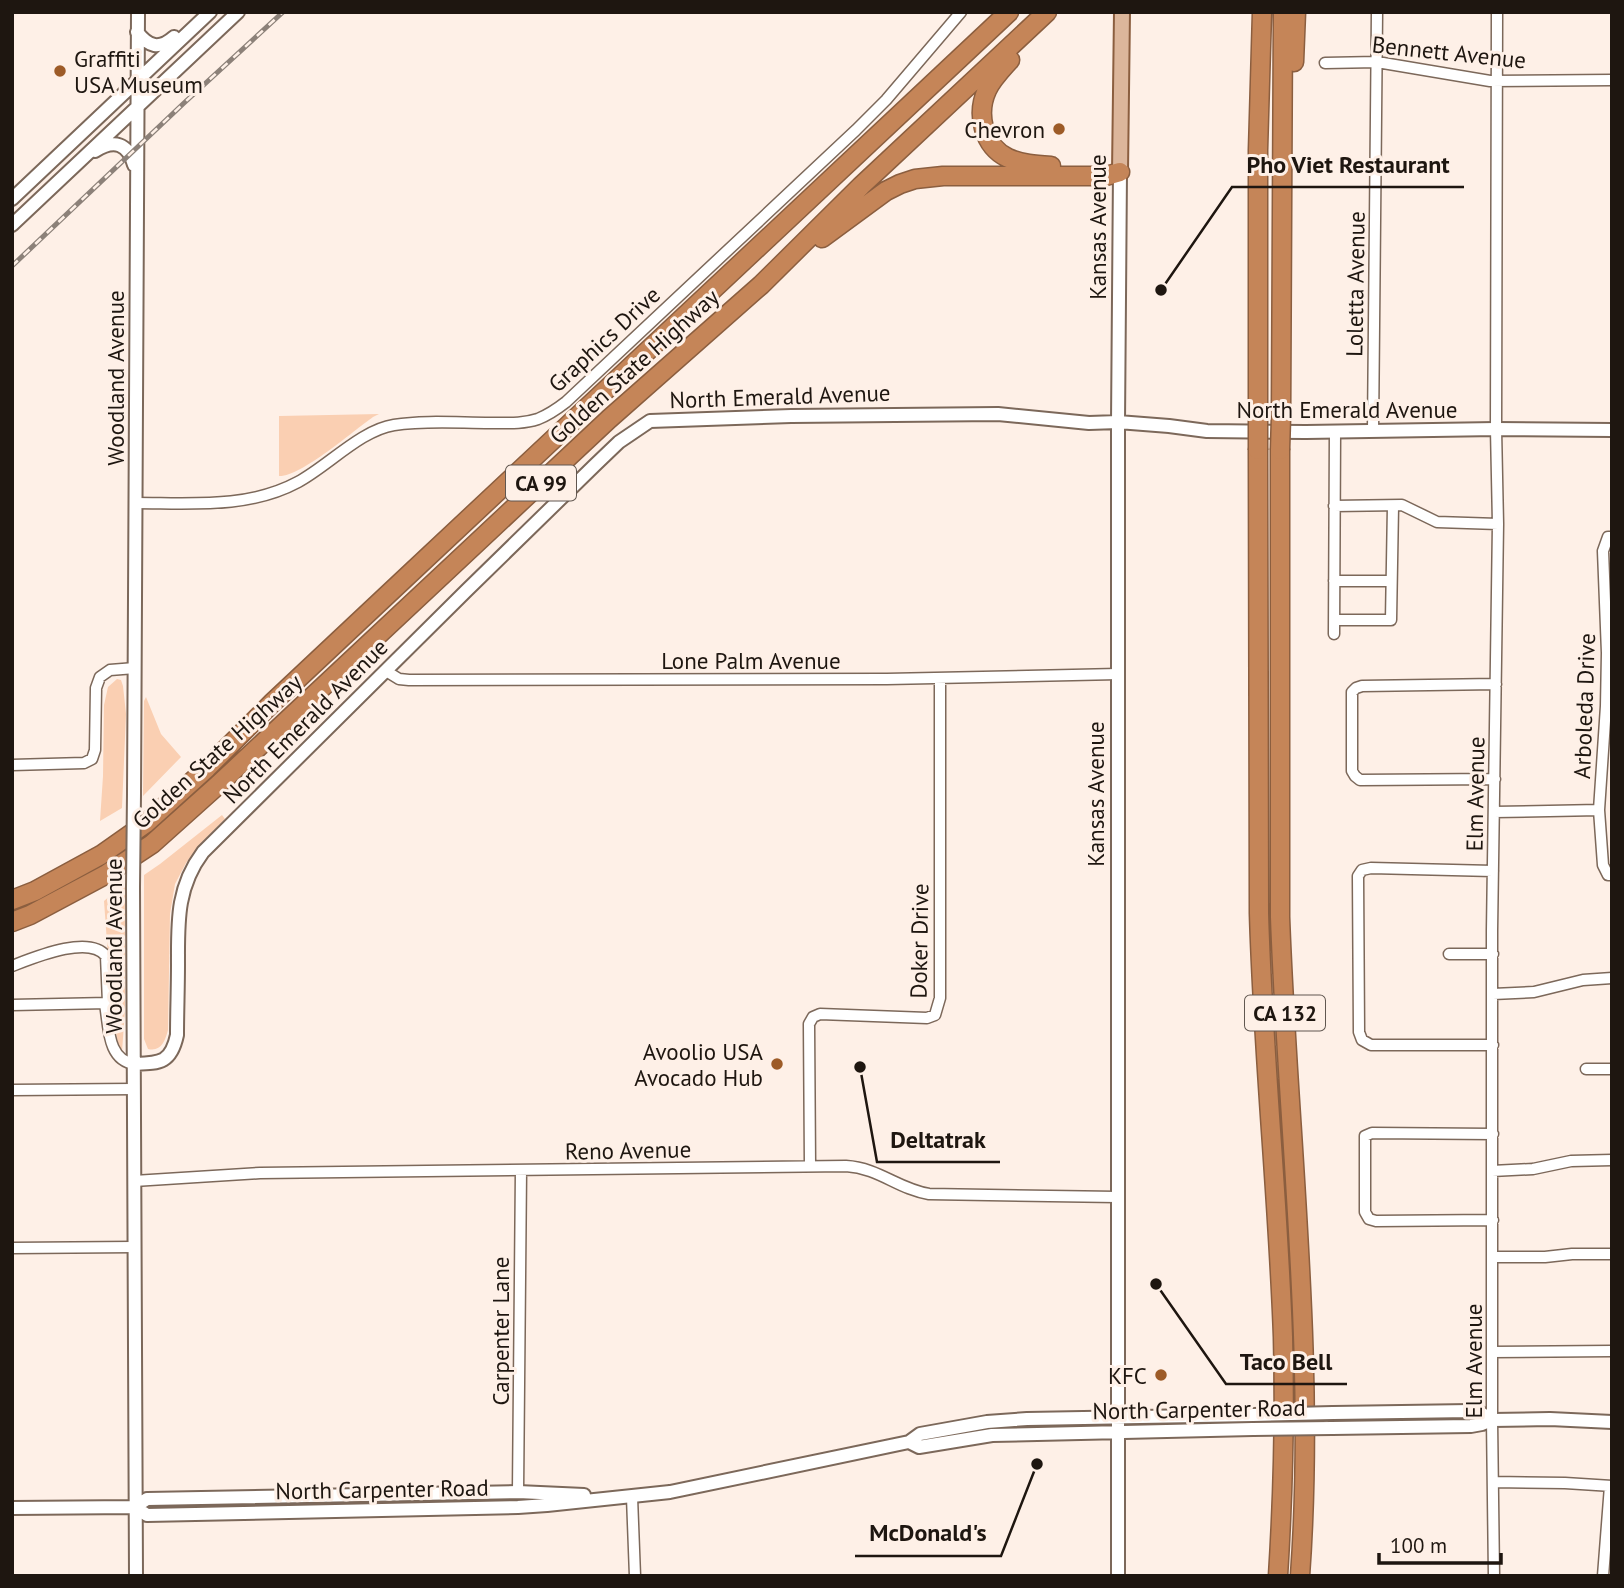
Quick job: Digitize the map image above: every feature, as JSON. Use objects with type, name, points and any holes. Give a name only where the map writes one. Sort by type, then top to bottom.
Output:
[{"type":"highway","name":"Golden State Highway","points":[[12,900],[101,855],[145,824],[1009,12]]},
{"type":"highway","name":"Golden State Highway","points":[[12,922],[105,875],[152,844],[609,419],[761,285],[861,186],[1048,12]]},
{"type":"highway","points":[[1048,12],[992,81],[983,101],[983,127],[993,146],[1004,156],[1016,161],[1033,165],[1106,168],[1120,172]]},
{"type":"highway","name":"CA 132","points":[[1262,12],[1258,150],[1258,848],[1259,935],[1283,1356],[1283,1458],[1278,1576]]},
{"type":"highway","points":[[1282,303],[1283,12]]},
{"type":"highway","name":"CA 132","points":[[1296,12],[1282,303],[1280,905],[1305,1366],[1305,1469],[1300,1576]]},
{"type":"highway","points":[[761,285],[873,199],[900,184],[930,177],[1105,176],[1120,172]]},
{"type":"main road","name":"Kansas Avenue","points":[[1120,172],[1122,12]]},
{"type":"street","name":"Woodland Avenue","points":[[136,1576],[133,887],[138,12]]},
{"type":"street","points":[[138,32],[148,43],[163,45],[204,12]]},
{"type":"street","points":[[12,200],[210,12]]},
{"type":"street","points":[[12,225],[239,12]]},
{"type":"street","name":"Graphics Drive","points":[[135,503],[240,502],[296,484],[362,438],[387,426],[514,423],[541,418],[554,411],[856,130],[886,100],[961,12]]},
{"type":"street","name":"Loletta Avenue","points":[[1373,430],[1377,12]]},
{"type":"street","name":"Elm Avenue","points":[[1494,1576],[1492,1171],[1498,524],[1497,12]]},
{"type":"street","name":"Bennett Avenue","points":[[1325,63],[1377,62],[1482,80],[1612,80]]},
{"type":"street","points":[[63,176],[67,176],[96,150],[113,143],[121,145],[130,154],[136,176]]},
{"type":"street","name":"Kansas Avenue","points":[[1118,1576],[1116,1417],[1120,172]]},
{"type":"street","name":"North Emerald Avenue","points":[[135,1064],[163,1061],[173,1051],[177,1035],[178,912],[183,889],[198,860],[619,442],[650,421],[780,416],[998,414],[1207,431],[1612,430]]},
{"type":"street","points":[[1334,634],[1335,431]]},
{"type":"street","points":[[1334,506],[1402,505],[1437,522],[1498,524]]},
{"type":"street","points":[[1334,620],[1391,620],[1393,506]]},
{"type":"street","name":"Arboleda Drive","points":[[1610,537],[1603,551],[1607,666],[1599,810],[1602,865],[1610,875]]},
{"type":"street","points":[[1334,581],[1391,581]]},
{"type":"street","points":[[12,765],[76,764],[92,759],[95,750],[96,688],[100,677],[110,670],[135,668]]},
{"type":"street","name":"Lone Palm Avenue","points":[[386,671],[400,679],[409,680],[940,678],[1118,674]]},
{"type":"street","name":"Doker Drive","points":[[810,1166],[809,1024],[813,1017],[820,1014],[927,1018],[935,1015],[940,998],[940,678]]},
{"type":"street","points":[[1494,779],[1360,779],[1355,776],[1352,771],[1352,692],[1362,686],[1496,684]]},
{"type":"street","points":[[1494,813],[1599,810]]},
{"type":"street","points":[[1493,871],[1371,868],[1362,870],[1358,876],[1359,1032],[1362,1040],[1371,1045],[1493,1045]]},
{"type":"street","points":[[12,966],[55,950],[98,949],[106,956],[108,1003],[105,1004],[113,1050],[123,1062],[135,1064]]},
{"type":"street","points":[[1449,954],[1493,954]]},
{"type":"street","points":[[1493,994],[1534,992],[1583,981],[1612,978]]},
{"type":"street","points":[[12,1005],[105,1004]]},
{"type":"street","points":[[1586,1069],[1612,1069]]},
{"type":"street","points":[[12,1090],[134,1089]]},
{"type":"street","points":[[1493,1134],[1372,1133],[1365,1136],[1366,1212],[1369,1219],[1493,1220]]},
{"type":"street","points":[[1492,1171],[1533,1169],[1571,1161],[1612,1160]]},
{"type":"street","name":"Reno Avenue","points":[[134,1181],[273,1173],[846,1166],[878,1173],[907,1189],[929,1194],[1117,1197]]},
{"type":"street","name":"Carpenter Lane","points":[[518,1492],[521,1171]]},
{"type":"street","points":[[12,1248],[134,1247]]},
{"type":"street","points":[[1492,1257],[1612,1254]]},
{"type":"street","points":[[1492,1352],[1612,1351]]},
{"type":"street","name":"North Carpenter Road","points":[[135,1507],[147,1515],[299,1512],[518,1507],[632,1496],[670,1492],[909,1442],[920,1434],[987,1422],[1027,1419],[1470,1411],[1482,1413],[1492,1420]]},
{"type":"street","name":"North Carpenter Road","points":[[909,1442],[919,1447],[992,1435],[1471,1426],[1492,1420],[1612,1422]]},
{"type":"street","points":[[1493,1482],[1611,1486],[1603,1576]]},
{"type":"street","points":[[425,1509],[446,1502],[510,1502],[516,1499],[518,1492]]},
{"type":"street","name":"North Carpenter Road","points":[[12,1508],[135,1507],[147,1499],[518,1492],[632,1496]]},
{"type":"street","points":[[299,1512],[320,1503],[366,1502],[372,1500],[373,1495]]},
{"type":"street","points":[[632,1496],[635,1576]]},
{"type":"shaded area","points":[[379,414],[313,461],[289,474],[279,476],[279,416]]},
{"type":"shaded area","points":[[117,679],[121,680],[123,686],[126,714],[122,808],[100,821],[104,705],[108,687]]},
{"type":"shaded area","points":[[146,697],[161,734],[181,757],[143,796],[144,701]]},
{"type":"shaded area","points":[[222,815],[225,819],[200,844],[175,884],[170,914],[168,1030],[159,1047],[148,1049],[144,1039],[144,875]]},
{"type":"shaded area","points":[[125,883],[125,1010],[120,1053],[112,1013],[104,901]]},
{"type":"railway","points":[[12,266],[283,12]]},
{"type":"place","name":"Graffiti USA Museum","points":[[60,71]]},
{"type":"place","name":"Chevron","points":[[1059,129]]},
{"type":"place","name":"Pho Viet Restaurant","points":[[1161,290]]},
{"type":"place","name":"Avoolio USA Avocado Hub","points":[[777,1064]]},
{"type":"place","name":"Deltatrak","points":[[860,1067]]},
{"type":"place","name":"Taco Bell","points":[[1156,1284]]},
{"type":"place","name":"KFC","points":[[1161,1375]]},
{"type":"place","name":"McDonald's","points":[[1037,1464]]}]
